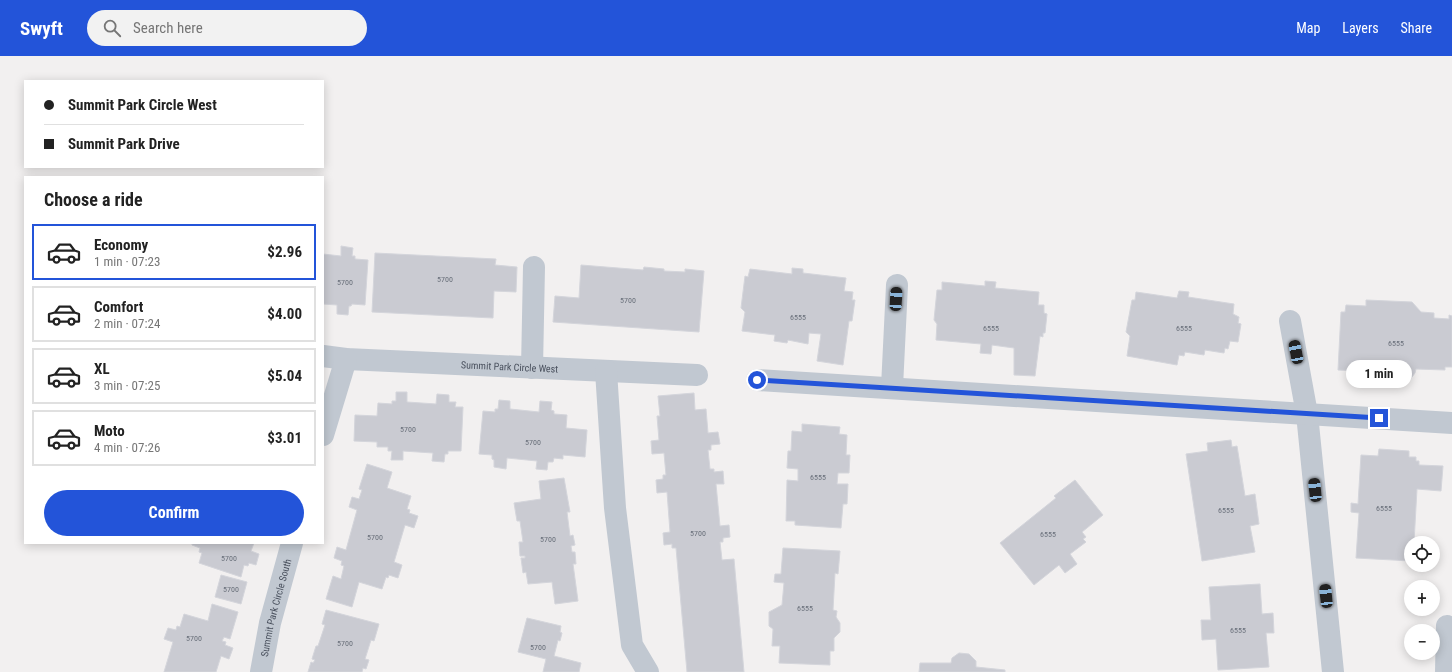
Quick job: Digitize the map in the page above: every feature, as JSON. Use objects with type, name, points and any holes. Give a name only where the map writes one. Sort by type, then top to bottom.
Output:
[{"type":"street","points":[[532,368],[534,267]]},
{"type":"street","points":[[892,387],[897,285]]},
{"type":"street","points":[[1290,321],[1307,414],[1333,672]]},
{"type":"street","name":"Summit Park Circle West","points":[[324,356],[346,359],[697,375]]},
{"type":"street","points":[[324,431],[346,359]]},
{"type":"street","points":[[606,371],[615,508],[632,645],[645,670]]},
{"type":"street","points":[[757,380],[892,387],[1452,423]]},
{"type":"street","name":"Summit Park Circle South","points":[[262,672],[270,623],[292,544]]},
{"type":"street","points":[[1446,672],[1447,626]]},
{"type":"building","points":[[341,246],[353,248],[352,256],[355,256],[355,259],[368,260],[365,305],[352,304],[349,306],[348,315],[337,314],[337,305],[324,304],[324,254],[341,256]]},
{"type":"building","points":[[375,253],[496,259],[495,265],[517,267],[516,292],[494,291],[493,318],[372,312]]},
{"type":"building","points":[[581,265],[643,270],[644,267],[664,269],[664,271],[685,272],[685,269],[704,271],[699,332],[553,322],[555,296],[579,298]]},
{"type":"building","points":[[792,268],[803,269],[803,273],[846,278],[844,291],[853,292],[852,300],[855,300],[852,321],[849,321],[843,365],[817,361],[821,334],[809,333],[808,344],[788,340],[787,343],[774,341],[775,335],[742,331],[745,312],[741,308],[745,276],[748,277],[750,269],[792,274]]},
{"type":"building","points":[[985,281],[996,282],[995,288],[1039,292],[1038,305],[1044,305],[1044,313],[1047,314],[1045,333],[1043,333],[1043,337],[1040,336],[1035,376],[1014,375],[1014,348],[992,345],[991,354],[980,353],[981,344],[936,340],[937,324],[934,320],[937,290],[942,290],[942,282],[985,286]]},
{"type":"building","points":[[1179,291],[1189,292],[1188,297],[1234,304],[1233,314],[1239,317],[1238,323],[1241,324],[1238,342],[1230,341],[1228,349],[1225,348],[1224,353],[1205,350],[1204,355],[1185,352],[1184,356],[1179,355],[1177,365],[1127,356],[1130,336],[1126,332],[1132,300],[1135,300],[1136,292],[1177,298]]},
{"type":"building","points":[[1366,300],[1412,302],[1421,312],[1434,313],[1434,318],[1449,319],[1449,315],[1452,316],[1452,367],[1445,367],[1445,370],[1416,369],[1409,381],[1399,380],[1392,372],[1338,370],[1341,312],[1345,312],[1346,305],[1366,306]]},
{"type":"building","points":[[396,392],[407,392],[407,402],[436,404],[437,394],[449,395],[449,402],[456,402],[455,407],[463,407],[461,451],[448,451],[448,454],[445,454],[444,462],[432,461],[433,453],[403,451],[403,460],[391,460],[392,451],[388,451],[388,447],[377,447],[377,442],[354,441],[355,415],[377,416],[378,403],[392,404],[392,401],[396,401]]},
{"type":"building","points":[[694,393],[695,410],[706,409],[708,433],[718,432],[720,444],[711,445],[711,450],[708,450],[710,469],[714,469],[714,472],[723,471],[724,484],[716,484],[720,526],[729,525],[730,537],[723,538],[723,542],[720,542],[722,560],[734,559],[744,672],[687,672],[676,548],[672,548],[672,544],[664,545],[663,533],[670,532],[667,492],[657,493],[656,480],[663,479],[663,475],[666,475],[664,453],[652,454],[651,441],[659,440],[657,416],[660,416],[658,396]]},
{"type":"building","points":[[499,400],[510,401],[510,409],[539,412],[540,401],[552,402],[551,410],[554,411],[554,414],[567,415],[566,428],[587,430],[585,457],[563,455],[563,459],[554,458],[553,462],[548,462],[547,470],[536,469],[537,461],[507,458],[506,469],[494,467],[492,455],[479,454],[483,411],[495,412],[495,409],[498,409]]},
{"type":"building","points":[[802,424],[840,427],[839,434],[847,435],[846,455],[850,455],[849,473],[838,473],[837,484],[848,484],[847,504],[843,504],[841,528],[795,525],[795,521],[786,521],[787,480],[798,481],[798,469],[787,468],[788,451],[791,451],[792,431],[802,432]]},
{"type":"building","points":[[1231,440],[1232,447],[1237,446],[1245,496],[1255,494],[1259,524],[1250,526],[1255,552],[1202,561],[1186,454],[1208,451],[1207,443]]},
{"type":"building","points":[[1379,449],[1409,451],[1409,457],[1416,457],[1416,461],[1419,461],[1419,465],[1443,466],[1441,491],[1417,489],[1414,536],[1404,536],[1404,561],[1356,558],[1359,513],[1351,512],[1351,503],[1358,504],[1361,455],[1378,456]]},
{"type":"building","points":[[367,464],[392,472],[387,488],[411,496],[407,509],[410,510],[409,513],[418,516],[414,528],[405,525],[394,562],[402,565],[398,578],[389,575],[388,578],[386,577],[382,589],[359,582],[352,607],[326,599],[333,576],[341,579],[344,566],[341,565],[342,561],[334,558],[337,547],[346,550],[357,510],[349,507],[352,497],[359,499],[362,490],[359,489]]},
{"type":"building","points":[[564,478],[570,512],[567,512],[570,536],[573,535],[575,545],[571,546],[572,552],[575,552],[576,564],[573,564],[578,601],[555,604],[552,582],[528,584],[526,572],[523,573],[521,558],[525,558],[525,556],[520,556],[519,542],[523,542],[520,521],[517,521],[514,503],[541,499],[539,481]]},
{"type":"building","points":[[1075,480],[1103,515],[1082,532],[1086,537],[1083,539],[1086,542],[1070,554],[1077,564],[1065,573],[1059,565],[1034,585],[1000,543],[1056,498],[1054,496]]},
{"type":"building","points":[[254,544],[251,551],[259,554],[256,565],[249,563],[248,566],[244,565],[241,577],[199,563],[202,553],[199,552],[200,548],[192,545]]},
{"type":"building","points":[[783,548],[840,551],[838,574],[835,573],[833,610],[837,611],[836,617],[840,623],[840,632],[834,638],[834,651],[830,651],[830,665],[779,663],[780,646],[772,646],[773,629],[769,626],[769,612],[782,605],[784,583],[774,582],[775,574],[781,574]]},
{"type":"building","points":[[221,575],[247,582],[241,604],[215,597]]},
{"type":"building","points":[[1260,584],[1262,614],[1273,613],[1274,633],[1266,633],[1269,667],[1218,670],[1216,639],[1202,640],[1201,620],[1211,620],[1209,587]]},
{"type":"building","points":[[212,604],[238,612],[230,639],[224,637],[222,641],[226,642],[225,645],[233,648],[229,659],[221,656],[216,672],[164,672],[173,642],[164,639],[168,628],[176,630],[177,626],[180,627],[184,614],[208,621]]},
{"type":"building","points":[[326,610],[379,624],[374,641],[371,640],[365,659],[369,660],[366,669],[363,668],[362,672],[308,672],[311,662],[313,663],[315,660],[312,659],[325,625],[322,624]]},
{"type":"building","points":[[527,618],[561,626],[560,632],[562,633],[560,641],[558,640],[554,656],[581,663],[579,672],[543,672],[546,659],[518,652]]},
{"type":"building","points":[[959,653],[969,654],[976,661],[976,667],[1005,670],[1005,672],[919,672],[920,663],[951,663],[952,658]]},
{"type":"route","points":[[757,380],[1379,418]]}]
